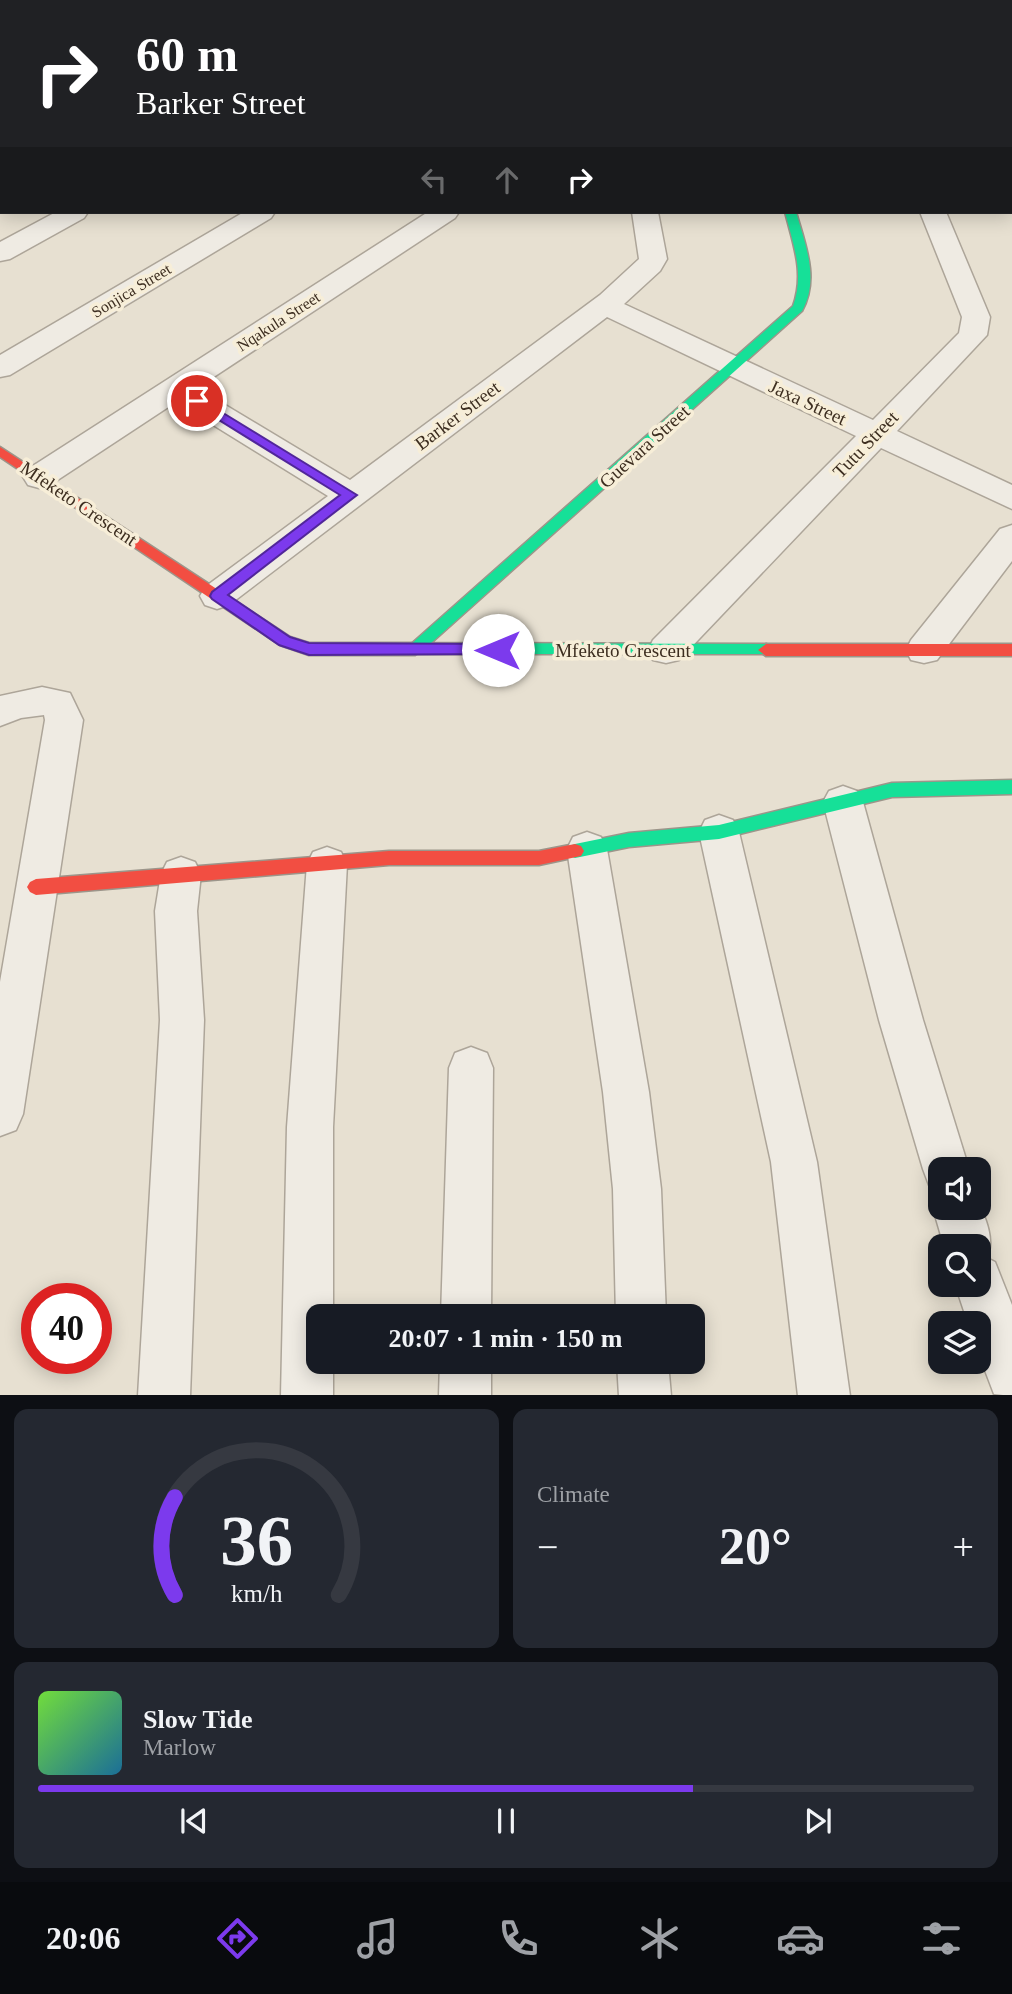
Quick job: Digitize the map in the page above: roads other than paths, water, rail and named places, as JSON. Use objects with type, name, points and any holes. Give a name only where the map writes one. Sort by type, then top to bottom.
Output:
[{"type":"street","points":[[0,253],[71,214]]},
{"type":"street","name":"Sonjica Street","points":[[0,368],[259,214]]},
{"type":"street","name":"Barker Street","points":[[217,596],[604,305],[650,265],[653,259],[645,214]]},
{"type":"street","name":"Guevara Street","points":[[414,650],[798,308],[806,297],[808,281],[791,214]]},
{"type":"street","name":"Tutu Street","points":[[666,650],[976,330],[976,317],[934,214]]},
{"type":"street","name":"Nqakula Street","points":[[39,477],[176,388],[427,215]]},
{"type":"street","name":"Jaxa Street","points":[[604,305],[1012,498]]},
{"type":"street","points":[[176,388],[350,495]]},
{"type":"street","name":"Mfeketo Crescent","points":[[0,451],[296,646],[322,649],[414,650],[1012,650]]},
{"type":"street","points":[[925,650],[1012,537]]},
{"type":"street","points":[[0,710],[44,700],[57,703],[64,720],[0,1114]]},
{"type":"street","points":[[36,887],[432,856],[509,860],[538,858],[629,840],[719,832],[891,790],[1012,787]]},
{"type":"street","points":[[843,802],[901,1020],[942,1157]]},
{"type":"street","points":[[719,832],[794,1162],[824,1395]]},
{"type":"street","points":[[587,849],[626,1092],[637,1189],[641,1304]]},
{"type":"street","points":[[307,1395],[310,1127],[327,864]]},
{"type":"street","points":[[164,1395],[182,1020],[176,911],[181,874]]},
{"type":"street","points":[[466,1304],[471,1068]]},
{"type":"street","points":[[984,1297],[1012,1376]]},
{"type":"street","points":[[465,1395],[466,1374]]},
{"type":"street","points":[[644,1374],[645,1395]]}]
